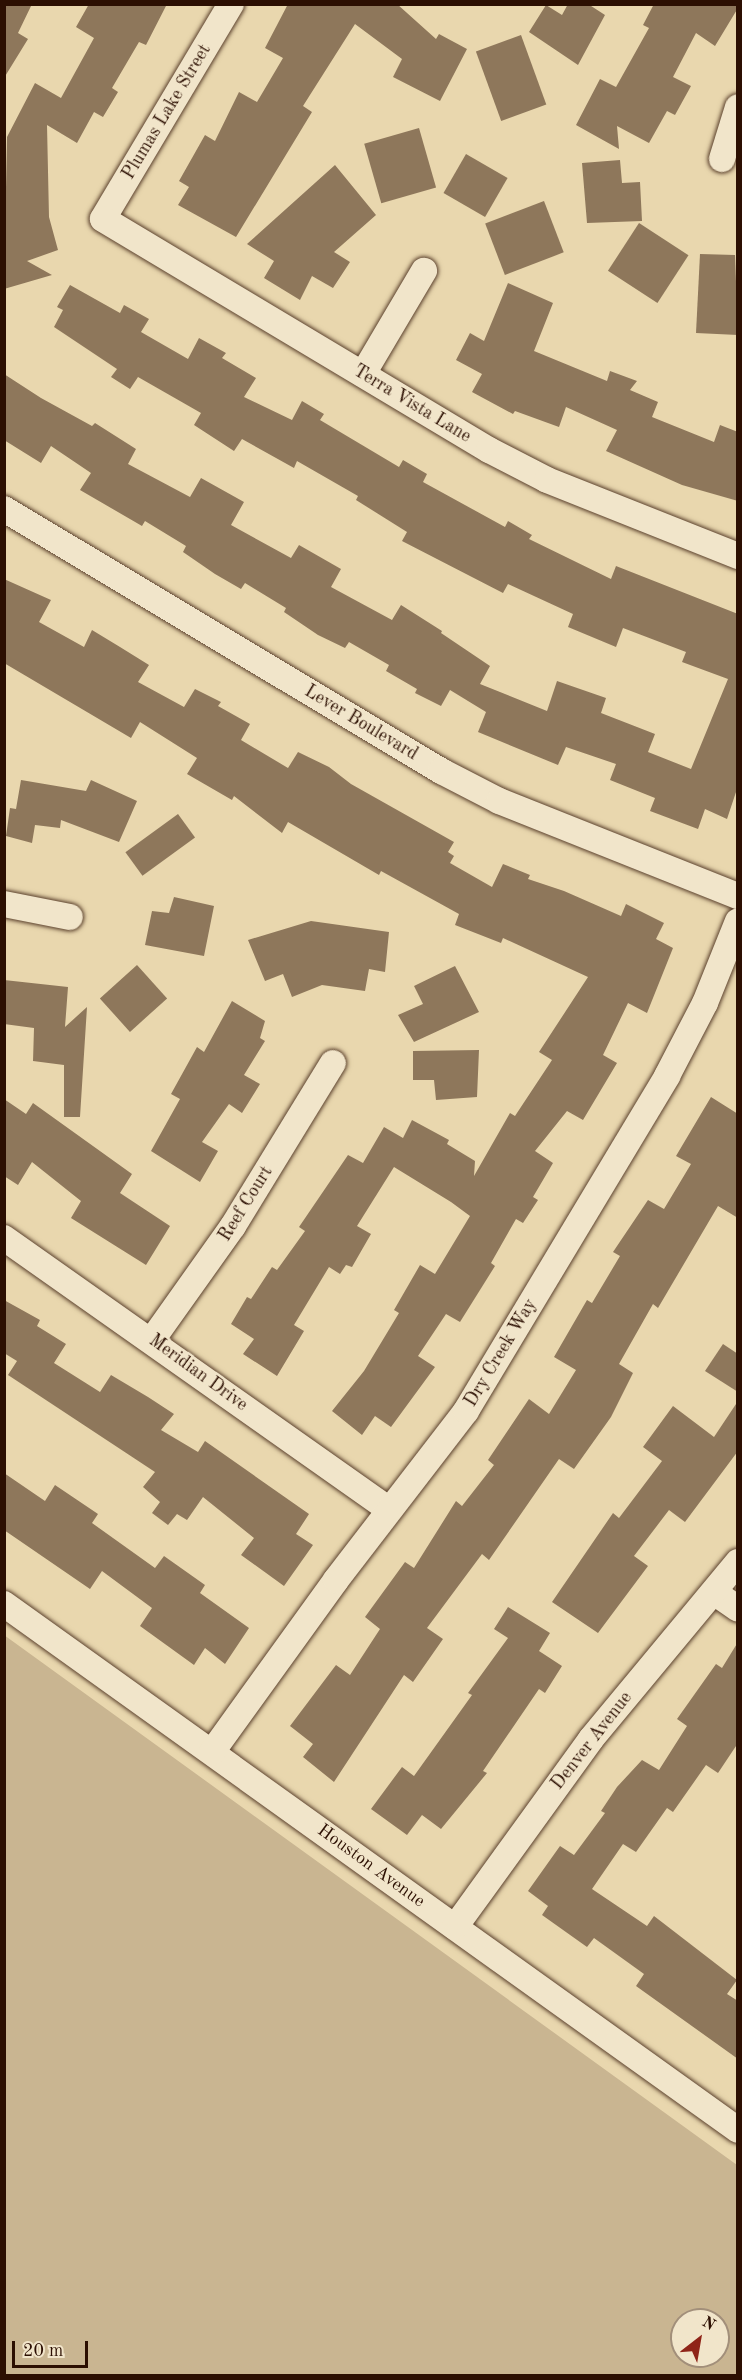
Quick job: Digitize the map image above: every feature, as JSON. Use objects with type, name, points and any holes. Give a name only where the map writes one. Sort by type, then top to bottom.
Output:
[{"type":"street","name":"Plumas Lake Street","points":[[103,219],[231,4]]},
{"type":"street","points":[[722,159],[738,107]]},
{"type":"street","name":"Terra Vista Lane","points":[[103,219],[363,374],[547,480],[738,556]]},
{"type":"street","points":[[363,374],[424,271]]},
{"type":"street","name":"Lever Boulevard","points":[[4,509],[441,771],[499,801],[738,896]]},
{"type":"street","points":[[4,904],[70,917]]},
{"type":"street","name":"Dry Creek Way","points":[[212,1752],[390,1510],[466,1411],[668,1076],[705,1003],[738,921]]},
{"type":"street","name":"Reef Court","points":[[152,1340],[233,1226],[333,1063]]},
{"type":"street","name":"Meridian Drive","points":[[4,1238],[152,1340],[390,1510]]},
{"type":"street","name":"Denver Avenue","points":[[455,1927],[591,1739],[738,1562]]},
{"type":"street","points":[[714,1592],[738,1609]]},
{"type":"street","name":"Houston Avenue","points":[[4,1604],[738,2130]]},
{"type":"shaded area","points":[[4,1635],[737,2165],[737,2375],[5,2375]]},
{"type":"building","points":[[4,4],[32,4],[18,33],[28,39],[4,78]]},
{"type":"building","points":[[89,4],[167,4],[146,45],[139,42],[112,88],[118,92],[103,117],[94,112],[77,143],[47,125],[49,217],[58,250],[27,261],[52,275],[4,289],[7,137],[35,83],[61,98],[94,38],[76,27]]},
{"type":"building","points":[[288,4],[397,4],[436,39],[439,34],[467,49],[440,101],[393,77],[402,59],[355,24],[303,106],[312,112],[236,237],[178,205],[189,187],[179,181],[205,135],[215,141],[239,92],[257,102],[283,58],[265,48]]},
{"type":"building","points":[[568,4],[588,4],[605,15],[578,65],[529,32],[546,5],[562,15]]},
{"type":"building","points":[[654,4],[738,4],[738,8],[715,46],[696,33],[673,77],[691,86],[675,115],[667,111],[649,143],[617,126],[619,149],[576,125],[600,79],[616,87],[649,28],[643,25]]},
{"type":"building","points":[[521,35],[546,105],[501,121],[476,51]]},
{"type":"building","points":[[419,128],[436,188],[381,203],[364,144]]},
{"type":"building","points":[[466,154],[508,178],[485,217],[444,193]]},
{"type":"building","points":[[620,160],[622,183],[640,182],[642,221],[587,223],[582,163]]},
{"type":"building","points":[[335,165],[376,215],[334,252],[350,262],[333,288],[312,276],[300,300],[264,278],[274,261],[247,244]]},
{"type":"building","points":[[544,201],[564,252],[505,275],[485,224]]},
{"type":"building","points":[[639,223],[688,255],[657,303],[608,271]]},
{"type":"building","points":[[700,254],[735,255],[738,335],[696,333]]},
{"type":"building","points":[[508,283],[553,303],[534,351],[607,381],[610,371],[637,381],[630,390],[658,402],[652,417],[714,442],[720,425],[738,432],[738,501],[682,485],[606,451],[617,430],[566,407],[559,427],[515,411],[513,414],[472,392],[482,374],[456,360],[470,333],[484,341]]},
{"type":"building","points":[[70,285],[120,313],[124,305],[149,319],[141,332],[188,359],[199,338],[226,353],[222,358],[256,378],[244,397],[292,420],[302,401],[324,414],[320,420],[399,467],[403,460],[427,474],[423,482],[505,527],[508,521],[532,535],[529,539],[611,579],[616,566],[738,614],[738,786],[727,819],[705,809],[698,829],[650,811],[655,798],[610,780],[616,764],[566,747],[558,765],[478,732],[486,712],[450,690],[441,706],[415,693],[417,689],[386,671],[389,665],[349,642],[345,648],[318,635],[284,612],[286,608],[245,583],[241,589],[215,574],[183,552],[186,546],[145,521],[142,526],[80,490],[91,473],[51,446],[41,463],[4,440],[4,374],[41,398],[92,426],[95,423],[136,449],[128,464],[190,497],[201,478],[244,502],[231,525],[291,558],[299,545],[341,569],[331,587],[392,620],[401,605],[442,631],[441,633],[490,666],[480,684],[547,711],[557,681],[606,698],[601,713],[655,734],[648,752],[691,769],[728,679],[682,662],[686,652],[623,628],[616,647],[568,627],[573,614],[508,584],[503,593],[402,541],[407,532],[356,500],[358,496],[297,461],[294,468],[242,439],[234,451],[194,425],[201,413],[138,377],[130,389],[111,377],[117,369],[54,327],[63,310],[57,307]]},
{"type":"building","points":[[4,579],[51,600],[39,622],[84,647],[92,630],[149,665],[138,682],[184,707],[195,689],[221,702],[218,706],[250,724],[241,740],[288,768],[298,752],[329,767],[351,784],[454,842],[448,852],[454,856],[450,863],[492,887],[503,864],[530,875],[528,879],[564,891],[621,916],[626,904],[664,923],[656,939],[673,948],[647,1013],[628,1003],[603,1055],[617,1063],[583,1120],[567,1111],[535,1151],[553,1163],[533,1197],[538,1200],[523,1223],[516,1219],[491,1263],[495,1266],[460,1322],[446,1314],[418,1356],[435,1367],[391,1427],[375,1416],[362,1435],[332,1411],[364,1371],[399,1313],[394,1310],[420,1265],[435,1274],[470,1216],[451,1202],[394,1167],[357,1226],[371,1234],[352,1267],[346,1265],[340,1274],[329,1267],[294,1325],[304,1331],[277,1376],[243,1354],[254,1339],[231,1324],[247,1297],[251,1299],[272,1267],[277,1270],[305,1231],[299,1227],[348,1155],[363,1163],[384,1127],[403,1138],[412,1120],[449,1140],[447,1144],[475,1161],[474,1176],[510,1113],[515,1116],[552,1060],[539,1052],[588,977],[503,938],[501,943],[455,925],[459,914],[381,871],[379,875],[288,822],[282,833],[234,796],[232,800],[187,774],[197,758],[140,722],[131,738],[4,663]]},
{"type":"building","points":[[21,780],[86,791],[91,780],[137,801],[119,842],[61,820],[60,828],[35,825],[32,843],[6,836],[10,808],[16,809]]},
{"type":"building","points":[[178,814],[195,837],[142,876],[125,852]]},
{"type":"building","points":[[174,897],[214,906],[204,956],[145,945],[152,911],[169,913]]},
{"type":"building","points":[[311,921],[389,932],[385,972],[369,969],[365,991],[322,985],[292,997],[283,974],[265,981],[248,940]]},
{"type":"building","points":[[137,965],[167,998],[130,1032],[100,998]]},
{"type":"building","points":[[455,966],[479,1012],[414,1042],[398,1015],[423,1004],[414,986]]},
{"type":"building","points":[[4,980],[68,987],[65,1027],[87,1007],[80,1117],[64,1117],[64,1065],[33,1061],[34,1028],[4,1024]]},
{"type":"building","points":[[232,1001],[265,1021],[260,1038],[265,1041],[244,1075],[260,1084],[242,1113],[229,1104],[202,1142],[218,1151],[200,1182],[151,1151],[180,1099],[171,1094],[197,1047],[204,1052]]},
{"type":"building","points":[[479,1050],[477,1097],[436,1100],[434,1080],[413,1080],[413,1051]]},
{"type":"building","points":[[711,1097],[738,1114],[738,1218],[718,1206],[658,1308],[653,1304],[619,1364],[633,1373],[611,1417],[574,1469],[559,1459],[489,1560],[482,1554],[427,1628],[443,1639],[413,1682],[404,1675],[334,1782],[303,1757],[313,1744],[290,1726],[336,1665],[350,1675],[380,1629],[365,1617],[405,1562],[414,1568],[456,1501],[462,1506],[494,1465],[488,1460],[529,1399],[549,1414],[576,1370],[554,1357],[587,1300],[592,1303],[620,1256],[613,1252],[648,1200],[664,1209],[691,1164],[676,1156]]},
{"type":"building","points":[[4,1099],[26,1114],[33,1103],[132,1174],[120,1193],[170,1226],[146,1265],[71,1218],[81,1201],[32,1162],[18,1185],[4,1176]]},
{"type":"building","points":[[4,1300],[40,1320],[37,1326],[66,1344],[54,1363],[100,1392],[111,1375],[174,1414],[161,1430],[198,1452],[205,1441],[309,1514],[296,1534],[313,1545],[284,1586],[241,1555],[254,1538],[203,1497],[187,1520],[177,1514],[168,1525],[152,1513],[160,1502],[143,1487],[155,1472],[8,1375],[17,1361],[4,1353]]},
{"type":"building","points":[[723,1344],[738,1354],[738,1392],[705,1371]]},
{"type":"building","points":[[738,1401],[738,1451],[685,1522],[669,1510],[634,1556],[648,1566],[598,1633],[552,1602],[613,1513],[619,1518],[662,1461],[643,1447],[673,1406],[714,1437]]},
{"type":"building","points":[[4,1473],[45,1501],[55,1485],[98,1514],[92,1523],[155,1568],[164,1556],[205,1585],[200,1593],[249,1628],[225,1664],[205,1648],[194,1665],[140,1626],[152,1608],[102,1571],[90,1589],[4,1530]]},
{"type":"building","points":[[508,1607],[550,1633],[539,1651],[562,1666],[545,1693],[539,1689],[483,1771],[487,1773],[441,1829],[422,1815],[407,1835],[371,1809],[402,1767],[414,1776],[472,1695],[468,1693],[508,1638],[494,1629]]},
{"type":"building","points":[[738,1642],[738,1743],[718,1773],[706,1765],[673,1812],[667,1808],[636,1852],[623,1844],[592,1889],[647,1926],[654,1916],[737,1980],[727,1994],[738,2001],[738,2059],[636,1986],[644,1974],[594,1938],[587,1947],[542,1915],[548,1906],[528,1891],[560,1846],[574,1855],[605,1813],[601,1811],[617,1787],[642,1760],[659,1770],[687,1726],[677,1719],[716,1664],[722,1668]]}]
